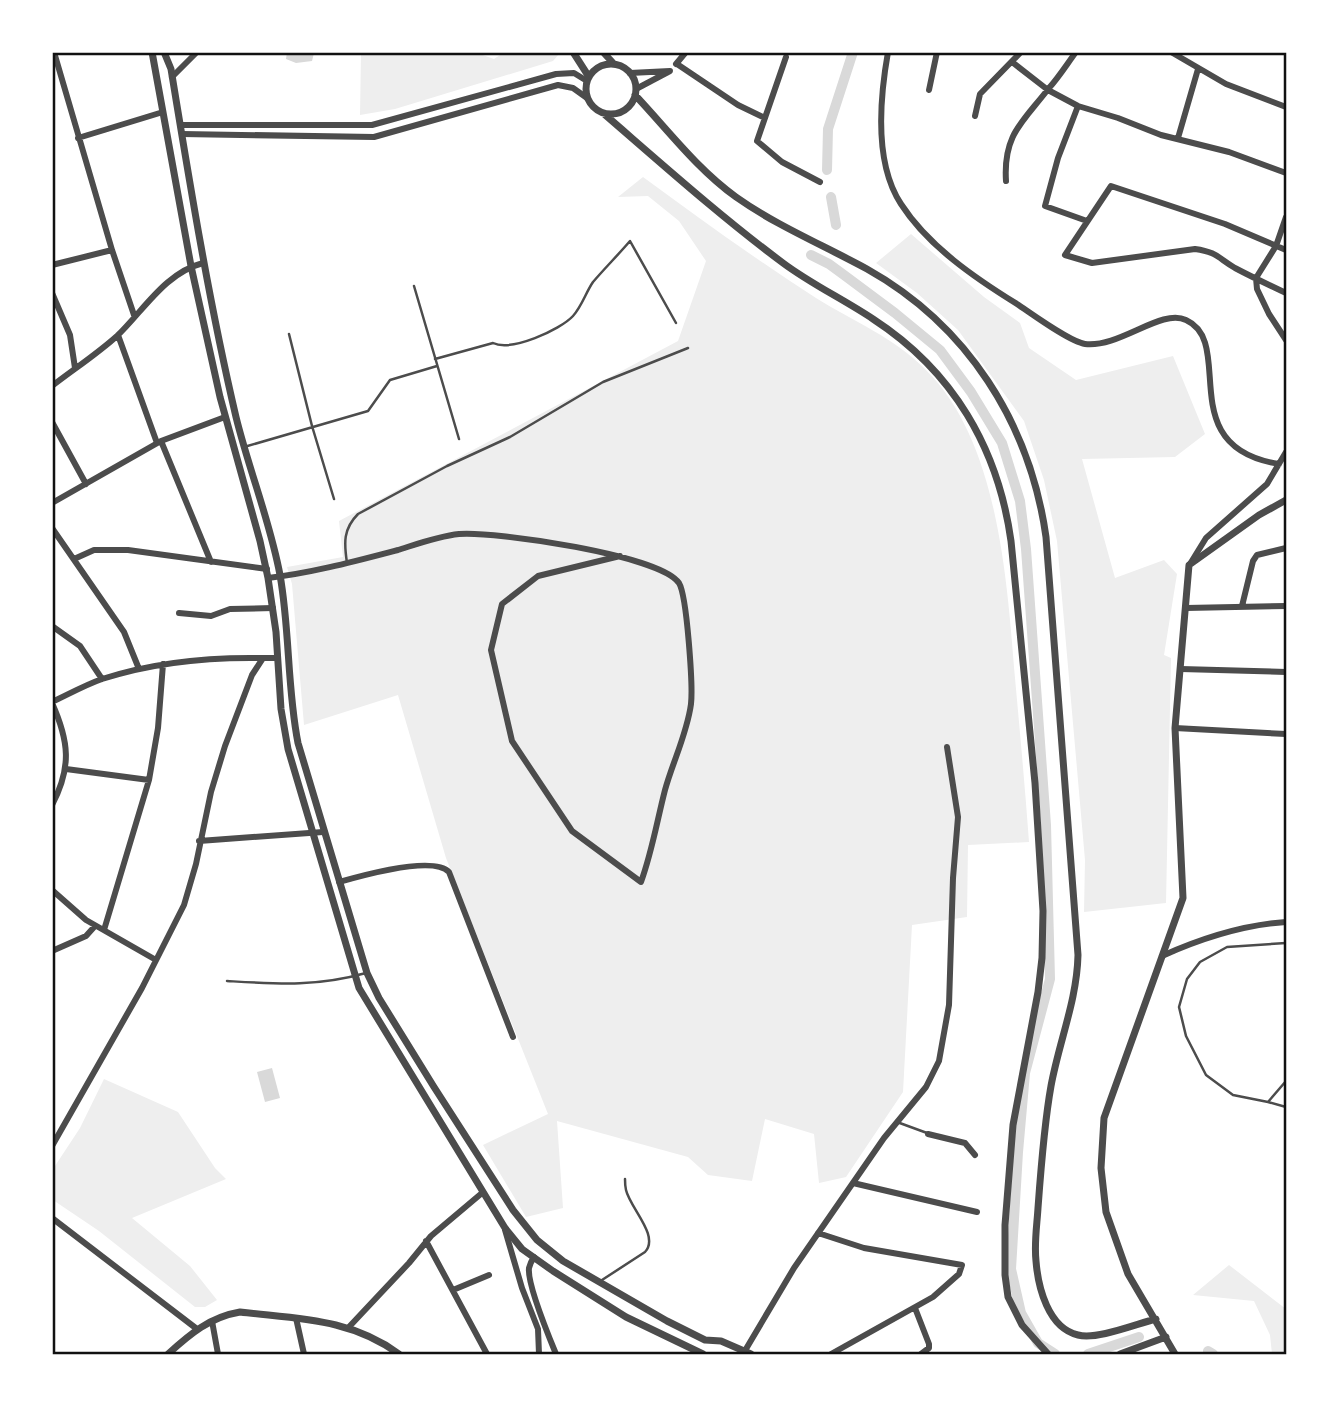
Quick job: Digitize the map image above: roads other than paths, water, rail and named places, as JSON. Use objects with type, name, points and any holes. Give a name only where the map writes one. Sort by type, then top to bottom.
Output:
[{"type":"street","points":[[54,52],[111,250],[134,315]]},
{"type":"street","points":[[152,52],[191,266],[225,417],[268,573],[283,726],[296,780],[355,976],[373,1014],[482,1193],[522,1249],[626,1317],[699,1354],[705,1340]]},
{"type":"street","points":[[164,52],[172,77],[203,263],[244,446],[262,503],[280,576],[292,712],[298,743],[367,973],[413,1054],[524,1226],[549,1250],[667,1321],[705,1340],[721,1342],[746,1353],[771,1304],[853,1183],[897,1122],[919,1097],[939,1061],[949,1004],[958,817],[947,747]]},
{"type":"street","points":[[172,77],[197,52]]},
{"type":"street","points":[[573,52],[588,79],[587,97]]},
{"type":"street","points":[[603,52],[615,64],[630,73],[670,71]]},
{"type":"street","points":[[603,113],[611,114],[626,109],[636,92],[670,71],[686,52]]},
{"type":"street","points":[[888,52],[881,97],[887,170],[899,202],[920,226],[969,274],[1081,344],[1105,344],[1162,318],[1174,316],[1197,326],[1208,348],[1211,408],[1219,424],[1228,439],[1250,458],[1279,464]]},
{"type":"street","points":[[929,89],[937,52]]},
{"type":"street","points":[[975,116],[980,94],[1021,52]]},
{"type":"street","points":[[1006,181],[1005,165],[1009,145],[1018,124],[1076,52]]},
{"type":"street","points":[[1171,52],[1226,84],[1286,107]]},
{"type":"street","points":[[786,57],[757,141],[782,162],[820,182]]},
{"type":"street","points":[[1012,62],[1048,90],[1078,106],[1161,135],[1271,166],[1286,173]]},
{"type":"street","points":[[588,79],[602,66],[615,64]]},
{"type":"street","points":[[677,64],[738,105],[765,118]]},
{"type":"street","points":[[1178,138],[1198,69]]},
{"type":"street","points":[[181,130],[372,125],[556,74],[574,73],[588,79]]},
{"type":"street","points":[[630,73],[636,92],[691,156],[734,195],[785,227],[868,270],[917,302],[937,319],[982,370],[1018,433],[1038,494],[1046,537],[1078,955],[1074,995],[1051,1088],[1039,1188],[1036,1265],[1049,1311],[1063,1328],[1076,1335],[1089,1336],[1156,1319]]},
{"type":"street","points":[[181,130],[374,136],[558,85],[573,88],[587,97],[596,109],[749,238],[802,277],[873,319],[918,352],[939,373],[979,434],[995,471],[1007,513],[1011,541],[1035,783],[1043,911],[1038,992],[1013,1125],[1005,1225],[1005,1275],[1008,1297],[1022,1325],[1048,1354]]},
{"type":"street","points":[[1078,106],[1058,158],[1045,206],[1087,221]]},
{"type":"street","points":[[78,138],[163,112]]},
{"type":"street","points":[[1286,250],[1226,224],[1111,186],[1065,255],[1092,263],[1195,249],[1207,250],[1286,293]]},
{"type":"street","points":[[1286,217],[1276,246],[1256,278],[1257,289],[1286,340]]},
{"type":"street","points":[[52,265],[111,250]]},
{"type":"street","points":[[52,386],[118,335],[134,315],[180,273],[203,263]]},
{"type":"street","points":[[52,293],[70,335],[75,368]]},
{"type":"street","points":[[118,335],[159,442],[211,562]]},
{"type":"street","points":[[52,503],[159,442],[225,417]]},
{"type":"street","points":[[52,422],[86,484]]},
{"type":"street","points":[[1174,1354],[1128,1274],[1106,1212],[1101,1168],[1104,1118],[1183,898],[1175,728],[1189,565],[1206,538],[1267,485],[1286,452]]},
{"type":"street","points":[[1189,565],[1259,515],[1286,500]]},
{"type":"street","points":[[52,528],[124,632],[139,669]]},
{"type":"street","points":[[74,559],[94,550],[128,550],[211,562],[280,576],[347,563],[459,534],[499,536],[620,556],[669,575],[680,584],[688,624],[691,703],[641,882],[572,831],[512,741],[491,650],[502,604],[538,576],[620,556]]},
{"type":"street","points":[[1242,606],[1253,561],[1257,555],[1286,548]]},
{"type":"street","points":[[1186,608],[1286,606]]},
{"type":"street","points":[[179,613],[211,616],[230,609],[273,608]]},
{"type":"street","points":[[52,626],[80,646],[102,679]]},
{"type":"street","points":[[52,804],[63,783],[66,769],[62,728],[52,702],[102,679],[163,664],[211,658],[277,657]]},
{"type":"street","points":[[53,1143],[184,905],[225,746],[252,675],[263,658]]},
{"type":"street","points":[[104,930],[149,780],[158,728],[163,664]]},
{"type":"street","points":[[1181,669],[1286,672]]},
{"type":"street","points":[[1175,728],[1286,734]]},
{"type":"street","points":[[66,769],[149,780]]},
{"type":"street","points":[[199,841],[323,832]]},
{"type":"street","points":[[339,882],[412,867],[444,867],[449,872],[513,1037]]},
{"type":"street","points":[[52,890],[95,926],[156,960]]},
{"type":"street","points":[[1162,956],[1200,939],[1233,930],[1286,922]]},
{"type":"street","points":[[52,951],[74,943],[86,936],[95,926]]},
{"type":"street","points":[[928,1134],[965,1143],[975,1155]]},
{"type":"street","points":[[853,1183],[977,1212]]},
{"type":"street","points":[[348,1328],[426,1241],[482,1193]]},
{"type":"street","points":[[52,1219],[197,1329]]},
{"type":"street","points":[[505,1228],[522,1288],[538,1329],[540,1354]]},
{"type":"street","points":[[818,1233],[883,1252],[961,1265],[959,1274],[933,1297],[831,1354]]},
{"type":"street","points":[[426,1241],[487,1354]]},
{"type":"street","points":[[534,1257],[529,1266],[530,1276],[542,1323],[556,1354]]},
{"type":"street","points":[[453,1290],[489,1275]]},
{"type":"street","points":[[915,1308],[929,1344],[929,1348],[922,1354]]},
{"type":"street","points":[[169,1354],[197,1329],[224,1315],[240,1312],[337,1324],[373,1337],[399,1354]]},
{"type":"street","points":[[296,1318],[304,1354]]},
{"type":"street","points":[[212,1321],[218,1354]]},
{"type":"street","points":[[1120,1354],[1166,1338]]},
{"type":"lane","points":[[435,359],[493,343],[501,347],[517,344],[561,324],[573,316],[592,284],[630,241],[676,323]]},
{"type":"lane","points":[[414,286],[459,439]]},
{"type":"lane","points":[[289,334],[334,499]]},
{"type":"lane","points":[[347,563],[344,540],[348,523],[358,514],[447,466],[510,437],[603,382],[688,348]]},
{"type":"lane","points":[[244,446],[368,411],[390,380],[437,366]]},
{"type":"lane","points":[[1286,943],[1227,947],[1200,962],[1187,979],[1179,1007],[1186,1036],[1206,1075],[1233,1095],[1286,1107]]},
{"type":"lane","points":[[227,981],[294,985],[367,973]]},
{"type":"lane","points":[[1268,1102],[1286,1081]]},
{"type":"lane","points":[[897,1122],[928,1134]]},
{"type":"lane","points":[[599,1282],[650,1247],[649,1236],[626,1191],[625,1179]]},
{"type":"waterway","points":[[827,170],[828,129],[853,52]]},
{"type":"waterway","points":[[831,197],[836,225]]},
{"type":"waterway","points":[[811,255],[844,275],[940,350],[971,392],[1002,443],[1020,501],[1026,549],[1046,825],[1050,979],[1025,1073],[1011,1269],[1021,1313],[1038,1343],[1055,1354]]},
{"type":"waterway","points":[[1088,1354],[1139,1337]]},
{"type":"waterway","points":[[1208,1351],[1213,1354]]}]
